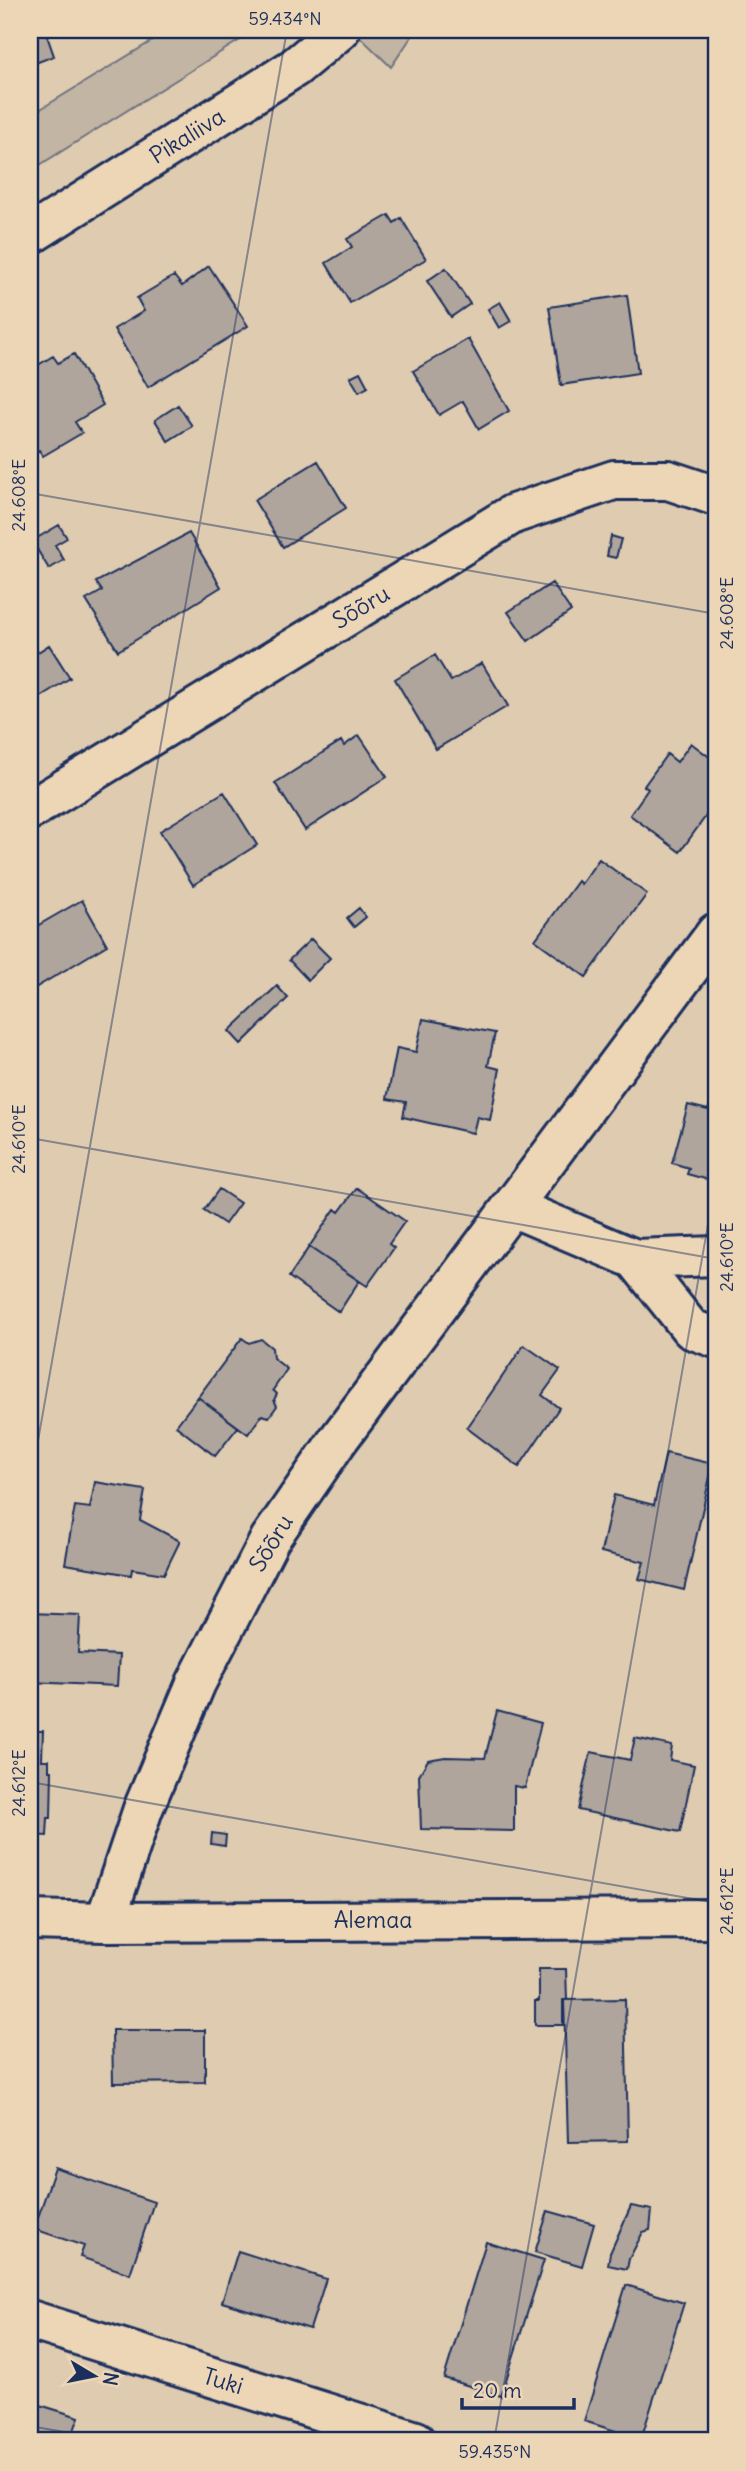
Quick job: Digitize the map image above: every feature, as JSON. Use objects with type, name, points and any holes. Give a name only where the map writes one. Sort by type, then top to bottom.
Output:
[{"type":"street","name":"Pikaliiva","points":[[30,235],[294,68],[340,30]]},
{"type":"street","name":"Sõõru","points":[[30,810],[513,514],[614,480],[668,480],[716,496]]},
{"type":"street","name":"Sõõru","points":[[105,1922],[143,1809],[196,1683],[270,1539],[338,1440],[716,933]]},
{"type":"street","points":[[512,1207],[635,1259],[716,1256]]},
{"type":"street","points":[[635,1259],[691,1329],[716,1338]]},
{"type":"street","name":"Alemaa","points":[[30,1920],[105,1922],[716,1919]]},
{"type":"street","name":"Tuki","points":[[30,2320],[415,2441]]},
{"type":"shaded area","points":[[170,30],[256,30],[30,171],[30,112],[34,113]]},
{"type":"shaded area","points":[[360,30],[416,30],[391,67],[357,34]]},
{"type":"building","points":[[30,30],[45,30],[54,56],[30,65]]},
{"type":"building","points":[[389,215],[394,223],[401,218],[426,259],[350,303],[326,263],[352,247],[347,239]]},
{"type":"building","points":[[209,266],[248,326],[148,387],[114,329],[144,311],[137,298],[174,276],[182,286]]},
{"type":"building","points":[[446,268],[470,304],[451,317],[427,281]]},
{"type":"building","points":[[627,295],[638,373],[561,385],[549,307]]},
{"type":"building","points":[[500,302],[511,321],[499,328],[488,309]]},
{"type":"building","points":[[468,339],[509,411],[479,429],[463,401],[439,415],[413,371]]},
{"type":"building","points":[[74,354],[103,405],[75,422],[82,433],[43,456],[39,450],[30,455],[30,370],[53,356],[58,363]]},
{"type":"building","points":[[360,372],[368,387],[359,392],[350,377]]},
{"type":"building","points":[[178,405],[192,426],[168,441],[155,420]]},
{"type":"building","points":[[318,461],[346,508],[283,547],[254,500]]},
{"type":"building","points":[[59,525],[67,538],[55,545],[64,560],[49,569],[32,541]]},
{"type":"building","points":[[189,533],[221,587],[118,651],[86,600],[102,591],[96,582]]},
{"type":"building","points":[[611,536],[621,539],[616,558],[607,556]]},
{"type":"building","points":[[552,583],[571,611],[528,641],[508,612]]},
{"type":"building","points":[[30,639],[38,652],[49,645],[70,678],[30,703]]},
{"type":"building","points":[[435,655],[451,681],[482,663],[508,706],[436,749],[395,679]]},
{"type":"building","points":[[359,735],[387,777],[305,830],[275,783],[341,741],[344,746]]},
{"type":"building","points":[[691,743],[716,762],[716,802],[680,852],[630,815],[648,789],[644,786],[667,754],[677,762]]},
{"type":"building","points":[[224,792],[257,845],[193,885],[160,831]]},
{"type":"building","points":[[599,859],[647,894],[586,977],[535,940],[578,881],[581,884]]},
{"type":"building","points":[[82,900],[107,945],[30,991],[30,930]]},
{"type":"building","points":[[359,908],[366,917],[354,927],[347,918]]},
{"type":"building","points":[[311,939],[330,958],[308,980],[289,960]]},
{"type":"building","points":[[277,986],[288,998],[241,1044],[229,1031]]},
{"type":"building","points":[[423,1019],[495,1033],[488,1066],[500,1069],[490,1120],[477,1117],[473,1133],[403,1117],[406,1102],[387,1099],[397,1048],[416,1052]]},
{"type":"building","points":[[688,1105],[708,1110],[710,1105],[716,1106],[716,1182],[687,1174],[689,1168],[672,1163]]},
{"type":"building","points":[[357,1188],[405,1221],[389,1244],[394,1248],[367,1286],[309,1247],[335,1209],[339,1212]]},
{"type":"building","points":[[219,1189],[240,1203],[225,1224],[204,1210]]},
{"type":"building","points":[[309,1247],[359,1281],[339,1312],[289,1277]]},
{"type":"building","points":[[242,1338],[249,1343],[261,1339],[272,1348],[273,1358],[287,1369],[273,1390],[277,1394],[274,1400],[277,1406],[269,1417],[262,1415],[248,1434],[198,1397]]},
{"type":"building","points":[[524,1345],[560,1370],[542,1395],[559,1408],[519,1467],[467,1428]]},
{"type":"building","points":[[198,1397],[238,1427],[215,1456],[176,1426]]},
{"type":"building","points":[[666,1453],[713,1464],[684,1590],[639,1579],[644,1562],[601,1552],[614,1495],[654,1505]]},
{"type":"building","points":[[95,1482],[145,1490],[140,1520],[180,1541],[164,1574],[132,1569],[131,1575],[65,1564],[75,1506],[90,1508]]},
{"type":"building","points":[[30,1613],[80,1615],[78,1653],[119,1655],[117,1686],[30,1682]]},
{"type":"building","points":[[497,1711],[541,1723],[525,1788],[514,1786],[514,1831],[421,1829],[419,1775],[428,1760],[445,1757],[485,1758]]},
{"type":"building","points":[[30,1731],[43,1731],[42,1760],[49,1760],[49,1771],[52,1771],[51,1818],[48,1818],[47,1836],[30,1835]]},
{"type":"building","points":[[635,1738],[672,1746],[670,1760],[694,1765],[680,1832],[578,1810],[591,1752],[630,1760]]},
{"type":"building","points":[[212,1833],[226,1835],[225,1846],[211,1844]]},
{"type":"building","points":[[539,1969],[566,1969],[567,2000],[563,2000],[563,2025],[535,2025],[535,2001],[539,2001]]},
{"type":"building","points":[[625,1999],[628,2141],[568,2142],[564,2000]]},
{"type":"building","points":[[112,2030],[205,2030],[205,2082],[113,2083]]},
{"type":"building","points":[[55,2168],[154,2202],[130,2274],[80,2257],[84,2246],[34,2229]]},
{"type":"building","points":[[631,2206],[652,2210],[650,2230],[643,2232],[629,2259],[627,2269],[608,2265],[610,2253]]},
{"type":"building","points":[[548,2211],[594,2224],[582,2266],[535,2252]]},
{"type":"building","points":[[486,2242],[544,2260],[501,2396],[444,2378]]},
{"type":"building","points":[[238,2251],[326,2279],[310,2329],[222,2302]]},
{"type":"building","points":[[626,2285],[684,2303],[641,2439],[584,2421]]},
{"type":"building","points":[[30,2402],[79,2417],[70,2441],[30,2441]]}]
